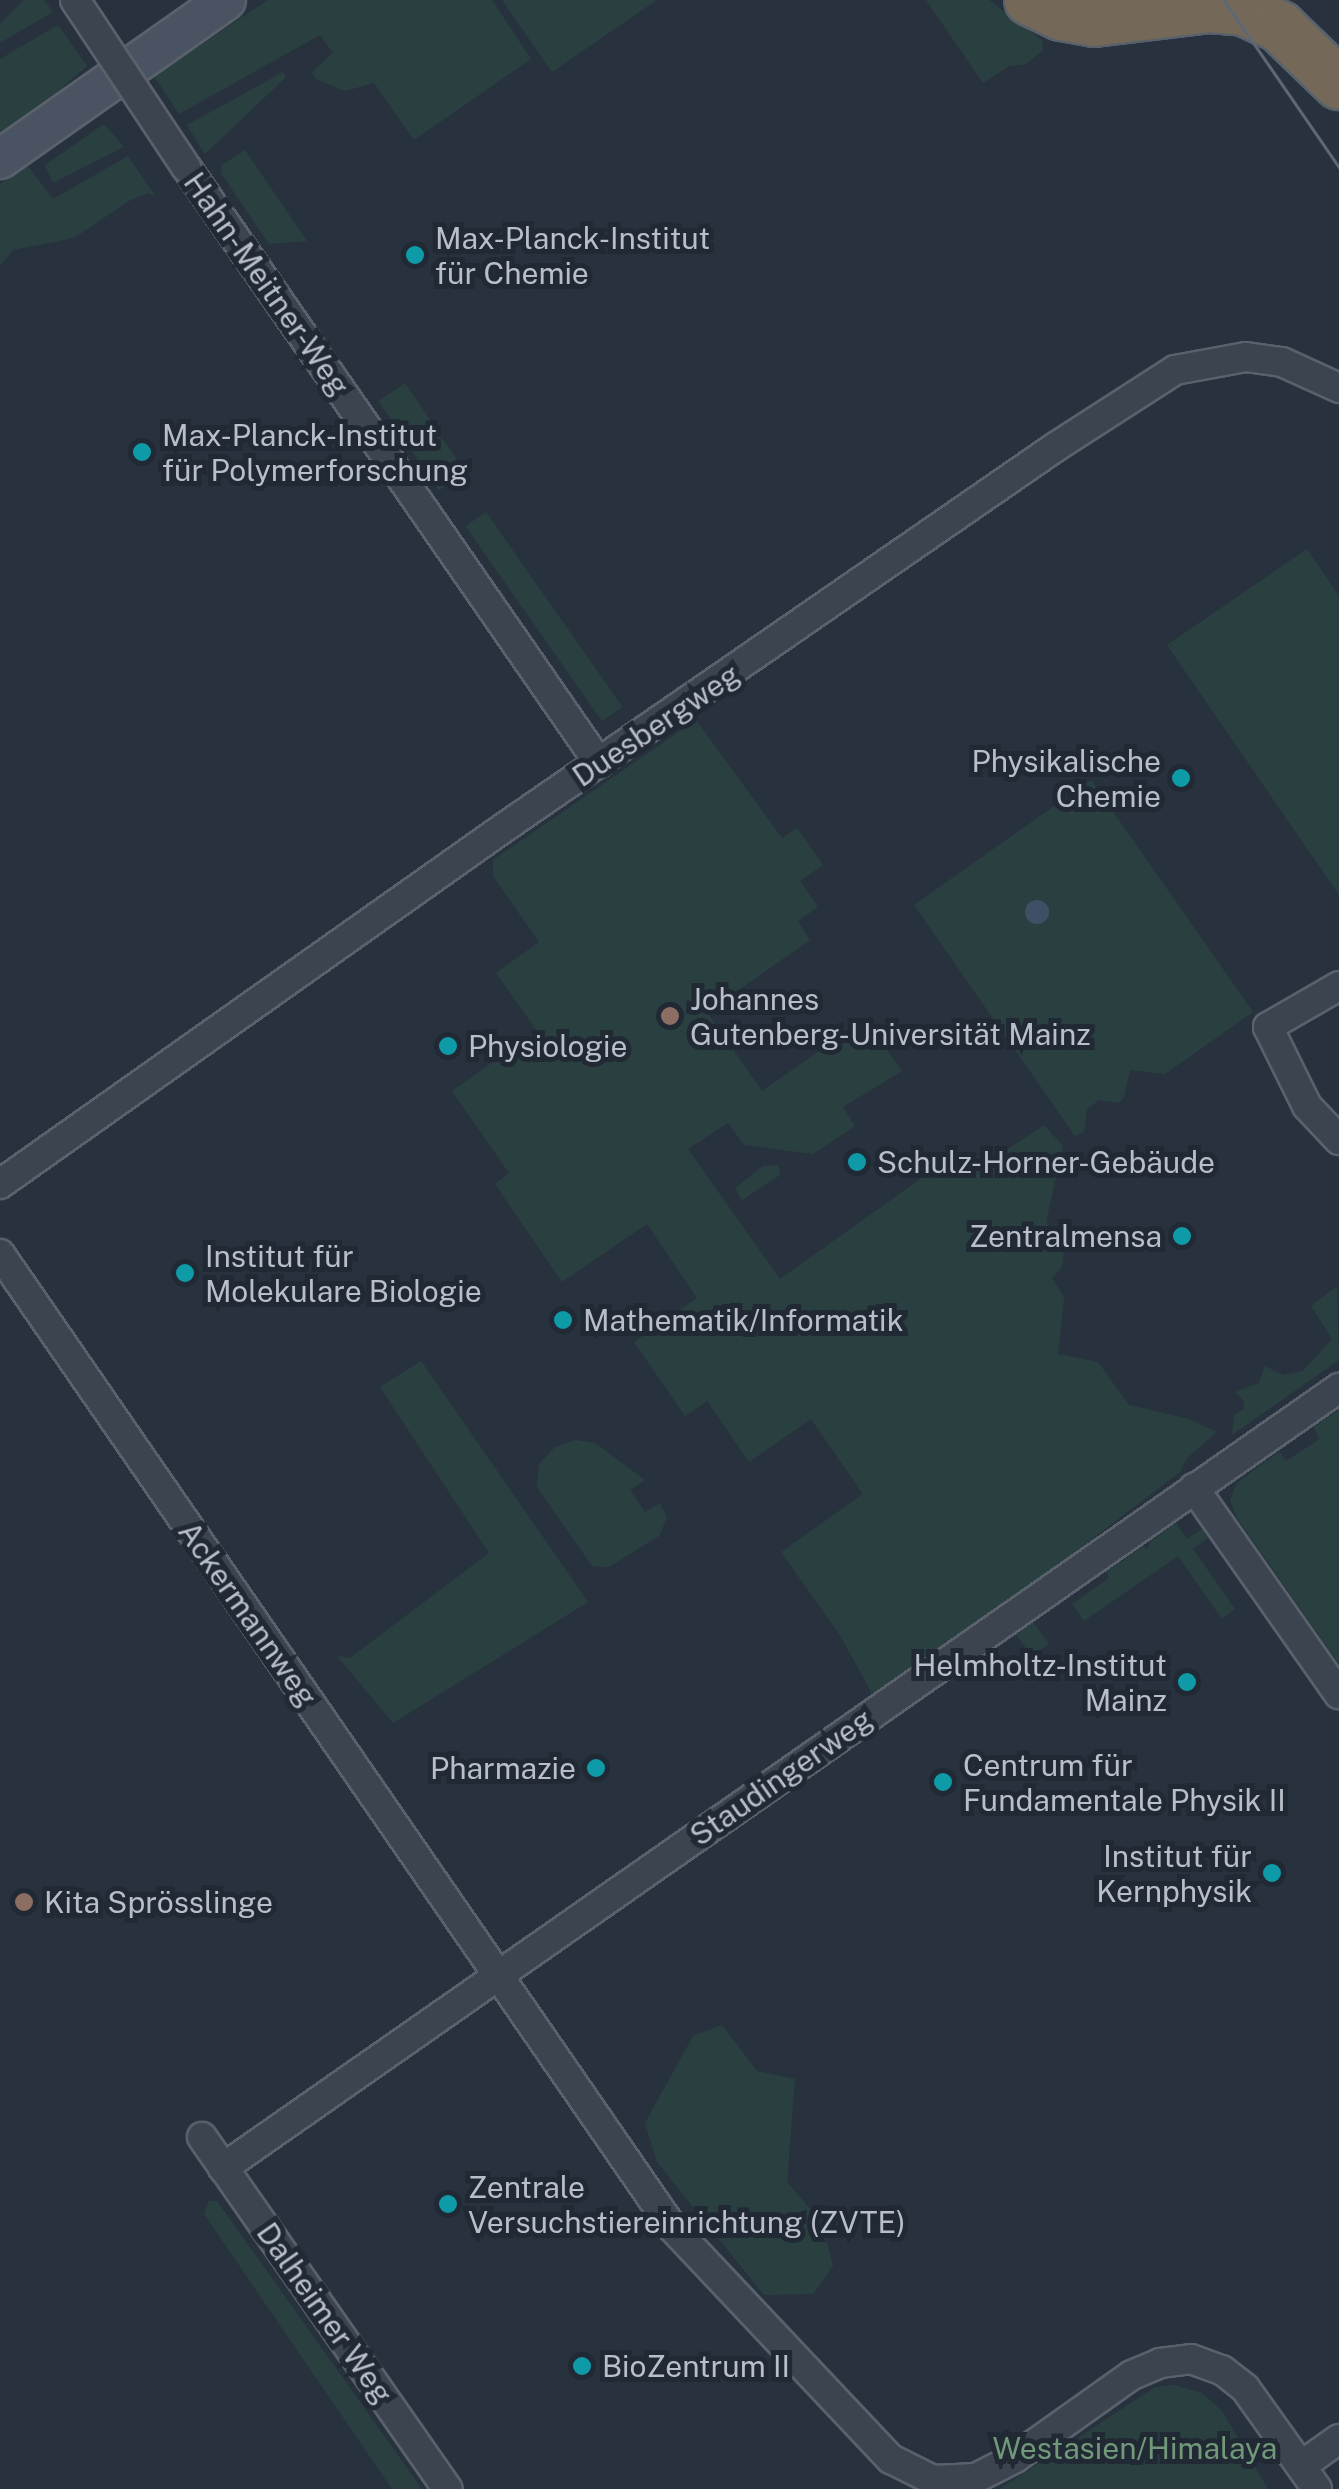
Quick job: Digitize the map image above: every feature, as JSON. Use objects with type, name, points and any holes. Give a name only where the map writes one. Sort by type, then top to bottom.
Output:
[{"type":"highway","points":[[1030,0],[1061,15],[1094,20],[1160,7],[1210,7],[1257,14],[1290,36],[1339,84]]},
{"type":"highway","points":[[1299,0],[1339,61]]},
{"type":"main road","points":[[0,159],[226,0]]},
{"type":"street","name":"Hahn-Meitner-Weg","points":[[75,0],[186,167],[599,763]]},
{"type":"street","name":"Duesbergweg","points":[[0,1184],[599,763],[1054,448],[1175,370],[1246,356],[1282,362],[1339,388]]},
{"type":"street","points":[[1339,986],[1268,1027],[1307,1106],[1339,1140]]},
{"type":"street","name":"Ackermannweg","points":[[0,1254],[672,2228],[904,2467],[934,2480],[976,2478],[1015,2458],[1132,2375],[1160,2363],[1191,2359],[1222,2370],[1245,2388],[1318,2489]]},
{"type":"street","name":"Staudingerweg","points":[[224,2168],[1339,1388]]},
{"type":"street","points":[[1194,1488],[1339,1694]]},
{"type":"street","name":"Dalheimer Weg","points":[[202,2136],[448,2489]]},
{"type":"street","points":[[1301,2466],[1339,2439]]},
{"type":"green space","points":[[24,0],[44,0],[53,12],[0,43],[0,24]]},
{"type":"green space","points":[[268,0],[492,0],[531,59],[414,140],[374,83],[345,91],[316,79],[312,72],[333,53],[320,35],[179,114],[154,76]]},
{"type":"green space","points":[[502,0],[657,0],[552,72]]},
{"type":"green space","points":[[926,0],[989,0],[1042,40],[1043,50],[1026,64],[1009,66],[983,83]]},
{"type":"green space","points":[[58,25],[87,66],[0,142],[0,59]]},
{"type":"green space","points":[[283,72],[286,77],[205,154],[187,125]]},
{"type":"green space","points":[[104,124],[124,147],[53,183],[45,165]]},
{"type":"green space","points":[[245,150],[307,241],[269,244],[221,173],[222,165]]},
{"type":"green space","points":[[128,156],[156,197],[148,193],[129,201],[74,238],[13,250],[0,266],[0,184],[27,165],[53,199]]},
{"type":"green space","points":[[405,383],[465,473],[439,490],[378,401]]},
{"type":"green space","points":[[486,512],[623,707],[602,721],[466,526]]},
{"type":"green space","points":[[1307,549],[1339,596],[1339,895],[1167,645]]},
{"type":"green space","points":[[696,720],[782,838],[797,828],[823,865],[800,881],[818,907],[798,921],[810,940],[707,1012],[762,1091],[865,1019],[902,1071],[843,1107],[855,1126],[813,1154],[744,1145],[728,1123],[688,1149],[780,1279],[954,1155],[969,1175],[1044,1125],[1063,1146],[1046,1222],[1064,1249],[1062,1267],[1052,1278],[1064,1297],[1058,1354],[1098,1362],[1129,1405],[1189,1419],[1217,1432],[1187,1458],[1180,1472],[877,1703],[840,1635],[781,1552],[863,1494],[811,1419],[749,1462],[707,1401],[685,1416],[634,1342],[697,1298],[647,1224],[562,1282],[495,1184],[509,1173],[452,1091],[537,1031],[496,973],[539,942],[493,876],[493,860]]},
{"type":"green space","points":[[1091,780],[1253,1012],[1165,1074],[1130,1070],[1119,1103],[1099,1100],[1087,1109],[1084,1132],[1075,1136],[914,905]]},
{"type":"green space","points":[[778,1165],[780,1175],[742,1200],[735,1188],[763,1166]]},
{"type":"green space","points":[[1337,1286],[1339,1360],[1232,1435],[1234,1415],[1244,1409],[1244,1401],[1235,1392],[1259,1383],[1265,1366],[1283,1375],[1303,1371],[1332,1339],[1311,1306]]},
{"type":"green space","points":[[421,1361],[588,1602],[393,1723],[337,1656],[350,1658],[489,1553],[380,1387]]},
{"type":"green space","points":[[1339,1410],[1339,1664],[1237,1518],[1230,1500],[1237,1483],[1259,1466],[1280,1452],[1286,1461],[1320,1439],[1313,1427]]},
{"type":"green space","points":[[576,1440],[595,1443],[645,1480],[630,1490],[645,1512],[660,1503],[667,1518],[659,1536],[609,1567],[592,1566],[537,1487],[539,1464],[555,1447]]},
{"type":"green space","points":[[1176,1523],[1187,1539],[1202,1529],[1208,1538],[1193,1549],[1235,1609],[1222,1619],[1178,1556],[1084,1621],[1072,1604],[1109,1578],[1106,1572],[1144,1546],[1147,1549],[1151,1541]]},
{"type":"green space","points":[[1033,1622],[1049,1644],[1032,1656],[1016,1634]]},
{"type":"green space","points":[[722,2025],[757,2071],[795,2079],[787,2182],[822,2223],[833,2266],[813,2294],[764,2295],[657,2162],[645,2123],[693,2036]]},
{"type":"green space","points":[[209,2201],[217,2201],[422,2489],[392,2489],[204,2214]]},
{"type":"green space","name":"Westasien/Himalaya","points":[[1174,2385],[1202,2393],[1222,2411],[1268,2489],[1000,2489],[1155,2387]]},
{"type":"water","points":[[1037,900],[1046,903],[1046,921],[1037,924],[1028,921],[1025,912],[1028,903]]},
{"type":"tram line","points":[[1224,0],[1339,167]]},
{"type":"place","name":"Max-Planck-Institut für Chemie","points":[[415,255]]},
{"type":"place","name":"Max-Planck-Institut für Polymerforschung","points":[[142,452]]},
{"type":"place","name":"Physikalische Chemie","points":[[1181,778]]},
{"type":"place","name":"Johannes Gutenberg-Universität Mainz","points":[[670,1016]]},
{"type":"place","name":"Physiologie","points":[[448,1046]]},
{"type":"place","name":"Schulz-Horner-Gebäude","points":[[857,1162]]},
{"type":"place","name":"Zentralmensa","points":[[1182,1236]]},
{"type":"place","name":"Institut für Molekulare Biologie","points":[[185,1273]]},
{"type":"place","name":"Mathematik/Informatik","points":[[563,1320]]},
{"type":"place","name":"Helmholtz-Institut Mainz","points":[[1187,1682]]},
{"type":"place","name":"Pharmazie","points":[[596,1768]]},
{"type":"place","name":"Centrum für Fundamentale Physik II","points":[[943,1782]]},
{"type":"place","name":"Institut für Kernphysik","points":[[1272,1873]]},
{"type":"place","name":"Kita Sprösslinge","points":[[24,1902]]},
{"type":"place","name":"Zentrale Versuchstiereinrichtung (ZVTE)","points":[[448,2204]]},
{"type":"place","name":"BioZentrum II","points":[[582,2366]]}]
